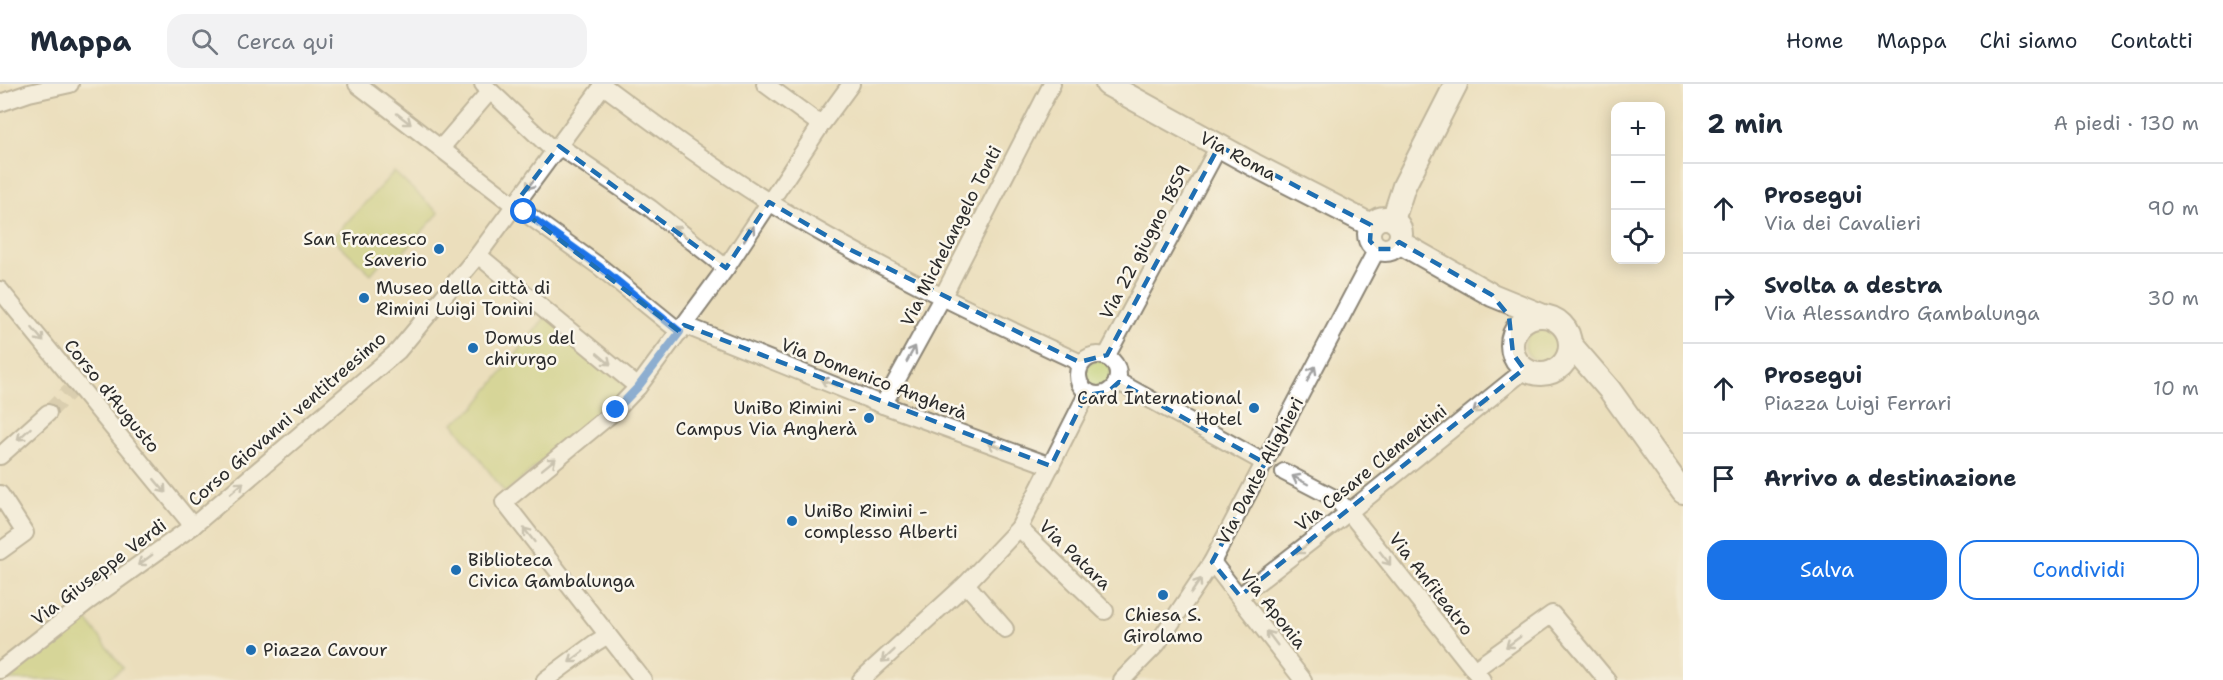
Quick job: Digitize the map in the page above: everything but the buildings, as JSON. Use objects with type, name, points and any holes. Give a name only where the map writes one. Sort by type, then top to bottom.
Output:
[{"type":"main road","name":"Via Roma","points":[[1107,84],[1219,146],[1382,223]]},
{"type":"main road","points":[[1382,223],[1400,227],[1399,242],[1392,249],[1377,249],[1368,236],[1382,223],[1404,186],[1456,84]]},
{"type":"main road","points":[[1399,242],[1492,295],[1559,321],[1569,336],[1571,345],[1569,354],[1559,369]]},
{"type":"main road","points":[[1492,295],[1509,316],[1513,336],[1513,354],[1524,369],[1541,374],[1559,369],[1609,389]]},
{"type":"main road","points":[[1513,336],[1524,321],[1541,315]]},
{"type":"main road","points":[[1571,345],[1609,389],[1683,492]]},
{"type":"street","points":[[0,103],[69,84]]},
{"type":"street","name":"Via Domenico Angherà","points":[[357,84],[514,205],[682,329],[1052,466]]},
{"type":"street","points":[[765,84],[821,125]]},
{"type":"street","points":[[643,680],[504,502],[616,410],[638,387],[726,268],[851,84]]},
{"type":"street","name":"Via Michelangelo Tonti","points":[[883,405],[943,296],[1052,84]]},
{"type":"street","points":[[603,85],[714,166],[769,202],[851,250],[1081,363]]},
{"type":"street","name":"Corso Giovanni ventitreesimo","points":[[193,526],[398,351],[478,255],[603,85]]},
{"type":"street","points":[[441,148],[486,87],[557,149],[650,208],[726,268]]},
{"type":"street","name":"Via 22 giugno 1859","points":[[1106,357],[1219,146]]},
{"type":"street","name":"Via Dante Alighieri","points":[[1122,680],[1157,644],[1212,562],[1377,249]]},
{"type":"street","points":[[478,255],[638,387]]},
{"type":"street","name":"Corso d'Augusto","points":[[0,290],[74,388],[193,526]]},
{"type":"street","points":[[1090,356],[1106,357],[1117,369],[1117,381],[1108,392],[1102,395],[1088,393],[1082,388],[1077,376],[1081,363],[1090,356]]},
{"type":"street","name":"Via Cesare Clementini","points":[[1240,596],[1349,512],[1524,369]]},
{"type":"street","points":[[1117,381],[1265,463]]},
{"type":"street","points":[[861,680],[966,584],[1018,528],[1088,393]]},
{"type":"street","points":[[0,456],[48,412]]},
{"type":"street","name":"Via Anfiteatro","points":[[1284,472],[1336,499],[1349,512],[1478,675]]},
{"type":"street","points":[[0,494],[25,533],[0,551]]},
{"type":"street","name":"Via Giuseppe Verdi","points":[[0,670],[87,602],[193,526]]},
{"type":"street","name":"Via Patara","points":[[1018,528],[1105,611]]},
{"type":"street","name":"Via Aponia","points":[[1212,562],[1303,680]]},
{"type":"street","points":[[966,584],[1005,629]]},
{"type":"street","points":[[1478,675],[1552,614],[1607,680]]},
{"type":"street","points":[[545,680],[608,635]]},
{"type":"highlighted area","points":[[559,146],[726,268],[769,202],[851,250],[1079,362],[1107,355],[1219,146],[1371,225],[1370,241],[1377,249],[1392,249],[1399,242],[1492,295],[1509,316],[1513,354],[1524,369],[1240,596],[1212,562],[1265,463],[1119,382],[1108,392],[1086,395],[1051,466],[684,325],[680,332],[514,205]]},
{"type":"green space","points":[[394,172],[439,213],[397,259],[389,253],[371,274],[332,238]]},
{"type":"green space","points":[[546,316],[628,387],[505,493],[453,423],[474,408]]},
{"type":"green space","points":[[1541,329],[1553,333],[1557,345],[1553,357],[1541,361],[1529,357],[1525,345],[1529,333]]},
{"type":"green space","points":[[1098,360],[1108,364],[1112,374],[1108,384],[1098,388],[1088,384],[1084,374],[1088,364]]},
{"type":"green space","points":[[84,616],[123,668],[107,680],[0,680]]},
{"type":"tunnel","points":[[48,413],[70,391]]},
{"type":"place","name":"San Francesco Saverio","points":[[439,249]]},
{"type":"place","name":"Museo della città di Rimini Luigi Tonini","points":[[364,298]]},
{"type":"place","name":"Domus del chirurgo","points":[[473,348]]},
{"type":"place","name":"Card International Hotel","points":[[1254,408]]},
{"type":"place","name":"UniBo Rimini - Campus Via Angherà","points":[[869,418]]},
{"type":"place","name":"UniBo Rimini - complesso Alberti","points":[[792,521]]},
{"type":"place","name":"Biblioteca Civica Gambalunga","points":[[456,570]]},
{"type":"place","name":"Chiesa S. Girolamo","points":[[1163,595]]},
{"type":"place","name":"Piazza Cavour","points":[[251,650]]},
{"type":"route","points":[[524,212],[600,267],[680,332],[638,387],[616,410]]}]
